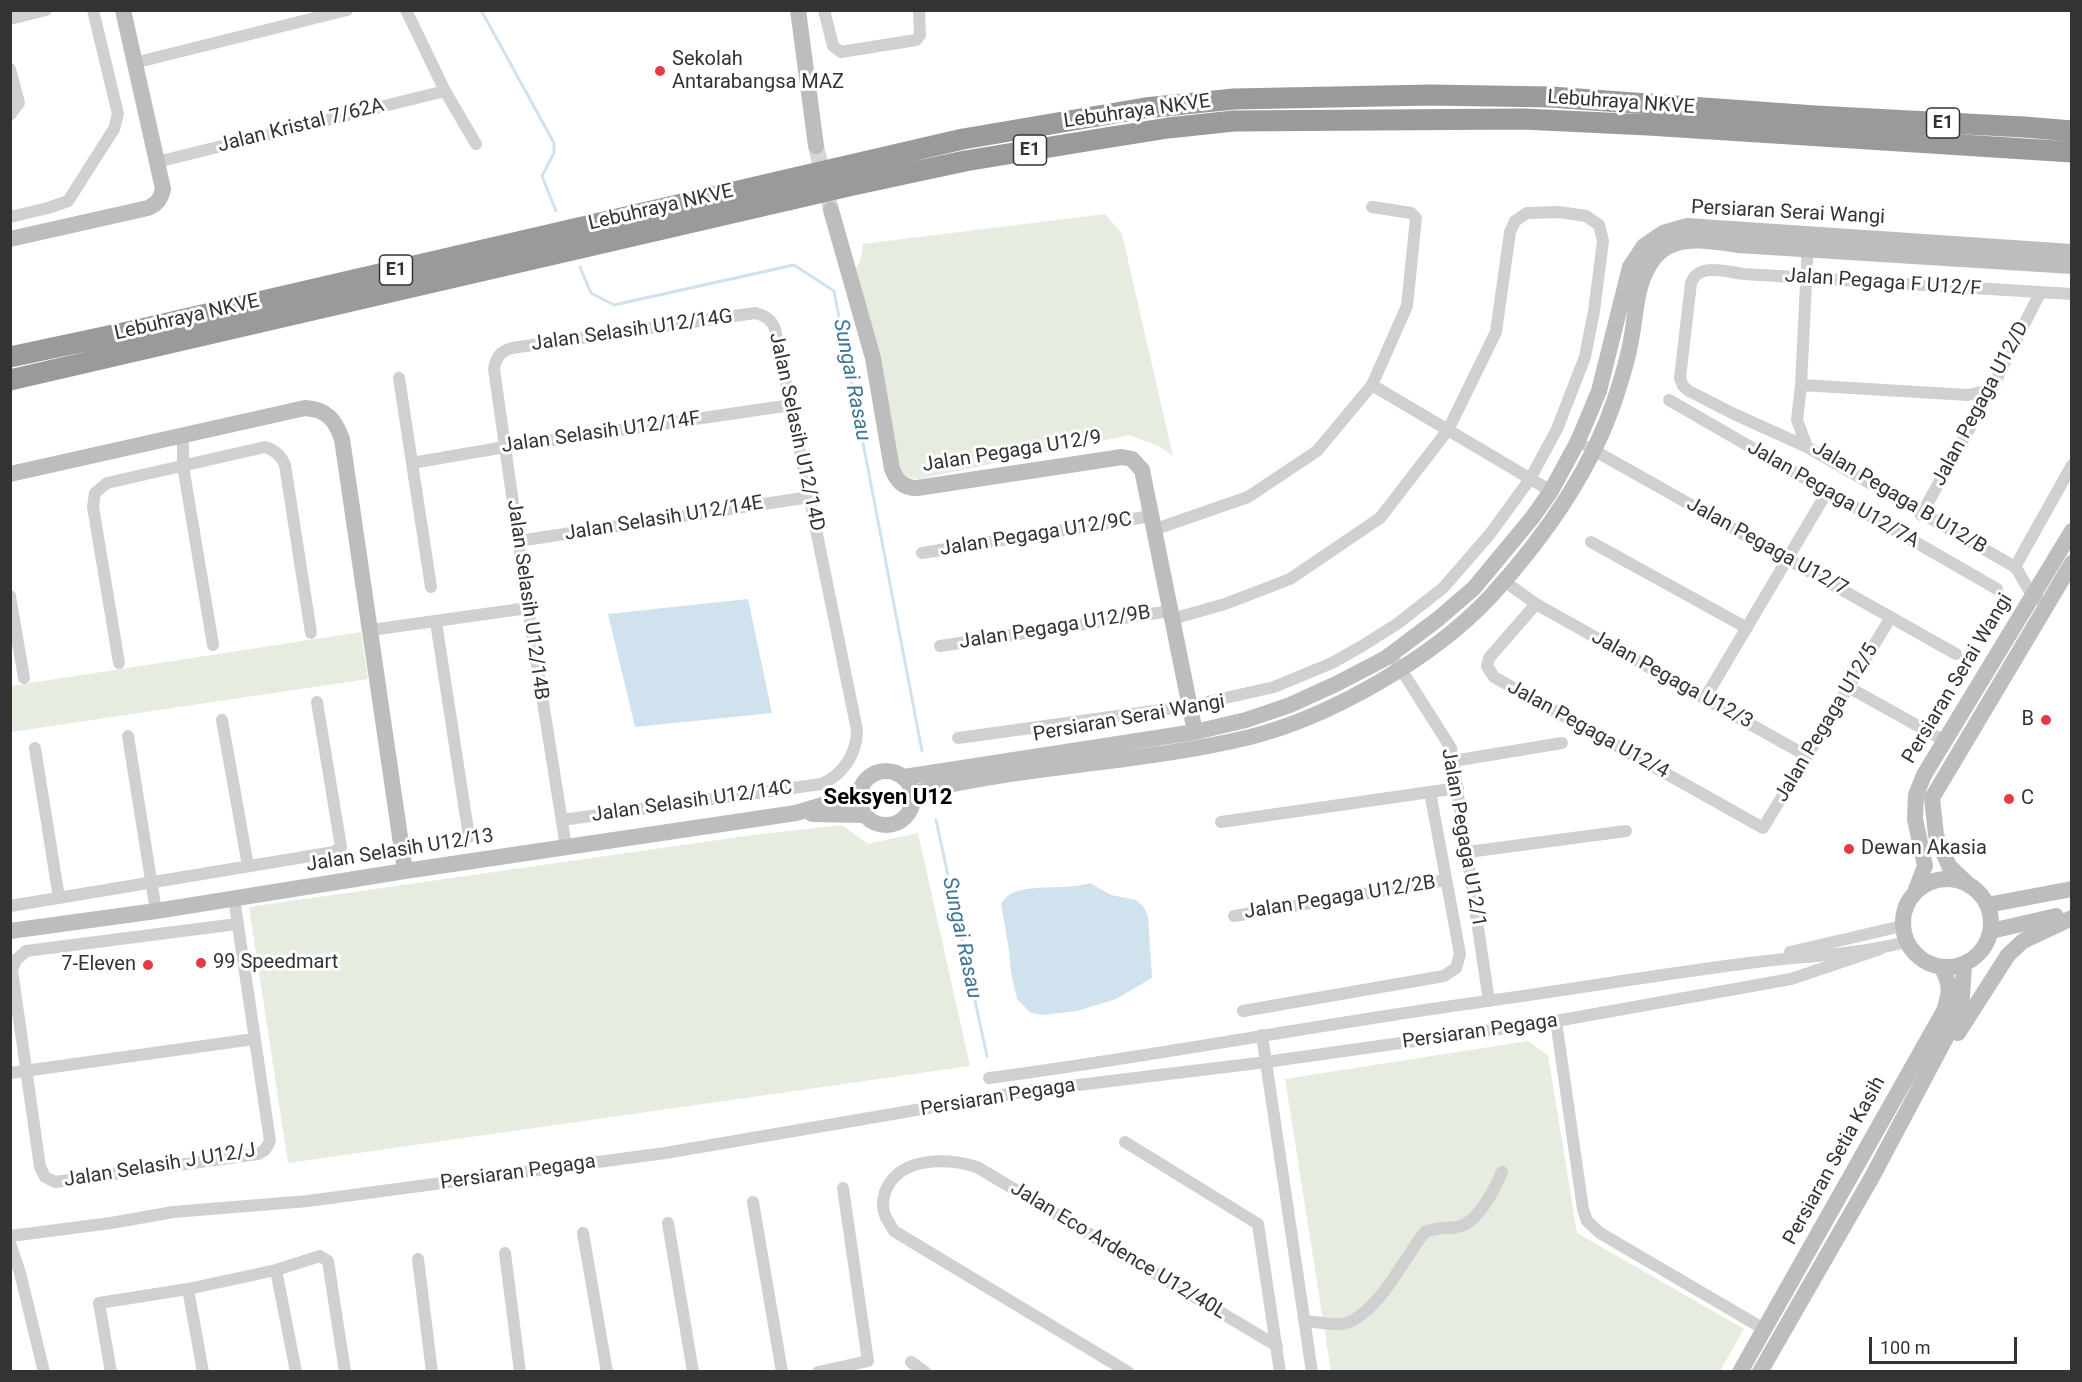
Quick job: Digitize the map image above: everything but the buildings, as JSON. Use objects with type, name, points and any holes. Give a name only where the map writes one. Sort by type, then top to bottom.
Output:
[{"type":"highway","name":"Lebuhraya NKVE","points":[[10,357],[146,328],[963,139],[1145,108],[1234,99],[1333,96],[1551,97],[2072,131]]},
{"type":"highway","name":"Lebuhraya NKVE","points":[[10,380],[853,185],[965,161],[1168,128],[1234,121],[1523,119],[2072,152]]},
{"type":"street","points":[[10,19],[46,10]]},
{"type":"street","points":[[10,217],[68,201],[114,129],[118,114],[93,10]]},
{"type":"street","points":[[10,239],[153,206],[158,201],[163,189],[123,10]]},
{"type":"street","points":[[134,63],[347,10]]},
{"type":"street","points":[[406,10],[445,91],[476,144]]},
{"type":"street","points":[[798,10],[816,146]]},
{"type":"street","points":[[824,10],[833,46],[841,52],[916,40],[920,35],[919,10]]},
{"type":"street","points":[[10,69],[19,103],[10,115]]},
{"type":"street","name":"Jalan Kristal 7/62A","points":[[157,162],[445,91]]},
{"type":"street","name":"Jalan Pegaga U12/9C","points":[[922,553],[1152,523],[1248,498],[1317,451],[1372,385],[1407,306],[1416,218],[1411,213],[1372,207]]},
{"type":"street","name":"Jalan Pegaga U12/9","points":[[831,210],[873,358],[892,469],[902,485],[917,488],[1122,457],[1132,459],[1142,470],[1195,732]]},
{"type":"street","name":"Jalan Pegaga U12/9B","points":[[940,646],[1171,615],[1225,604],[1290,579],[1380,518],[1448,430],[1496,332],[1512,226],[1527,213],[1559,212],[1586,216],[1599,225],[1603,241],[1594,312],[1585,357],[1557,429],[1530,478]]},
{"type":"street","name":"Persiaran Serai Wangi","points":[[904,777],[1195,732],[1246,720],[1290,705],[1390,655],[1474,588],[1518,536],[1551,491],[1578,441],[1599,391],[1630,267],[1644,246],[1663,233],[1687,226],[1808,242],[2072,266]]},
{"type":"street","name":"Persiaran Serai Wangi","points":[[914,793],[954,783],[1117,761],[1251,737],[1297,722],[1402,670],[1450,633],[1487,600],[1547,529],[1566,502],[1594,450],[1616,397],[1631,342],[1639,288],[1644,274],[1657,255],[1672,245],[1687,241],[1808,242],[2072,252]]},
{"type":"street","name":"Jalan Pegaga B U12/B","points":[[1808,242],[1801,385],[1797,420],[1807,447],[2014,567],[2022,576],[2032,595]]},
{"type":"street","name":"Jalan Pegaga F U12/F","points":[[1807,447],[1734,414],[1683,386],[1680,378],[1691,283],[1696,274],[1706,269],[1807,278],[2072,294]]},
{"type":"street","name":"Jalan Pegaga U12/D","points":[[1922,515],[2040,293]]},
{"type":"street","name":"Jalan Selasih U12/14G","points":[[500,353],[512,348],[755,313],[765,317]]},
{"type":"street","name":"Jalan Selasih U12/14D","points":[[765,317],[775,328],[822,551]]},
{"type":"street","name":"Jalan Selasih U12/14B","points":[[500,353],[494,369],[528,609],[566,847]]},
{"type":"street","points":[[399,378],[431,587]]},
{"type":"street","points":[[1372,385],[1551,491]]},
{"type":"street","points":[[1801,385],[1968,395],[1990,390]]},
{"type":"street","name":"Jalan Pegaga U12/7A","points":[[1670,400],[1997,590]]},
{"type":"street","name":"Jalan Selasih U12/14F","points":[[412,463],[791,405]]},
{"type":"street","points":[[10,474],[305,408],[322,411],[332,417],[342,439],[405,871]]},
{"type":"street","points":[[183,436],[183,466],[213,645]]},
{"type":"street","name":"Jalan Pegaga U12/7","points":[[1578,441],[1956,654]]},
{"type":"street","points":[[119,663],[93,499],[100,487],[107,483],[265,447],[273,449],[281,456],[285,465],[311,633]]},
{"type":"street","points":[[2014,567],[2072,465]]},
{"type":"street","points":[[958,738],[1190,706],[1274,687],[1332,663],[1397,624],[1443,588],[1490,534],[1530,478]]},
{"type":"street","points":[[1705,698],[1827,492]]},
{"type":"street","name":"Jalan Selasih U12/14E","points":[[518,541],[810,497]]},
{"type":"street","name":"Persiaran Serai Wangi","points":[[1915,892],[1925,866],[1915,819],[1916,795],[1924,775],[2072,531]]},
{"type":"street","points":[[1591,542],[1747,628]]},
{"type":"street","name":"Jalan Selasih U12/14C","points":[[562,820],[821,784],[832,780],[853,754],[857,742],[857,730],[822,551]]},
{"type":"street","name":"Persiaran Serai Wangi","points":[[1970,886],[1949,866],[1936,835],[1932,798],[2072,563]]},
{"type":"street","name":"Jalan Pegaga U12/3","points":[[1504,581],[1536,604],[1807,756]]},
{"type":"street","points":[[2032,595],[2048,605]]},
{"type":"street","points":[[10,596],[24,678]]},
{"type":"street","name":"Jalan Pegaga U12/4","points":[[1536,604],[1489,658],[1487,666],[1494,677],[1763,828]]},
{"type":"street","points":[[371,630],[528,609]]},
{"type":"street","name":"Jalan Pegaga U12/5","points":[[1763,828],[1891,617]]},
{"type":"street","points":[[436,622],[468,837]]},
{"type":"street","name":"Jalan Pegaga U12/1","points":[[1390,655],[1402,670],[1451,748],[1489,1001]]},
{"type":"street","points":[[1848,687],[1945,741]]},
{"type":"street","points":[[10,906],[334,852],[341,847],[317,702]]},
{"type":"street","points":[[222,720],[248,866]]},
{"type":"street","points":[[128,736],[156,911]]},
{"type":"street","points":[[1453,761],[1562,743]]},
{"type":"street","points":[[35,748],[59,898]]},
{"type":"street","points":[[889,770],[904,777],[914,793],[911,811],[898,823],[880,825],[871,821],[861,809],[859,794],[866,779],[881,771],[889,770]]},
{"type":"street","points":[[1221,822],[1458,788]]},
{"type":"street","points":[[1243,1011],[1444,976],[1456,968],[1460,954],[1430,792]]},
{"type":"street","name":"Jalan Selasih U12/13","points":[[10,931],[156,911],[405,871],[796,813],[859,794]]},
{"type":"street","name":"Jalan Selasih U12/13","points":[[796,813],[865,815]]},
{"type":"street","points":[[1468,852],[1626,831]]},
{"type":"street","points":[[1947,879],[1959,881],[1980,894],[1991,918],[1991,931],[1986,945],[1977,957],[1964,964],[1942,968],[1915,955],[1904,934],[1903,914],[1907,902],[1915,892],[1935,880],[1947,879]]},
{"type":"street","name":"Jalan Pegaga U12/2B","points":[[1234,916],[1446,880]]},
{"type":"street","points":[[1987,905],[2072,889]]},
{"type":"street","points":[[10,1072],[254,1039],[234,898]]},
{"type":"street","points":[[1991,931],[2072,912]]},
{"type":"street","points":[[1928,1073],[1956,1036],[2008,955],[2023,941],[2072,918]]},
{"type":"street","points":[[26,1071],[12,970],[16,960],[26,951],[237,924]]},
{"type":"street","name":"Persiaran Pegaga","points":[[1749,963],[1904,934]]},
{"type":"street","name":"Persiaran Pegaga","points":[[10,1236],[111,1224],[173,1212],[308,1201],[664,1153],[1021,1092],[1266,1062],[1556,1021],[1791,979],[1880,949],[1904,934]]},
{"type":"street","name":"Persiaran Pegaga","points":[[989,1078],[1749,963],[1880,949]]},
{"type":"street","name":"Persiaran Setia Kasih","points":[[1760,1371],[1872,1177],[1957,1017],[1962,998],[1964,964]]},
{"type":"street","name":"Persiaran Setia Kasih","points":[[1740,1371],[1944,1011],[1949,996],[1950,982],[1942,968]]},
{"type":"street","points":[[1556,1021],[1583,1209],[1587,1221],[1600,1233],[1764,1329]]},
{"type":"street","points":[[1262,1035],[1312,1371]]},
{"type":"street","name":"Jalan Selasih J U12/J","points":[[26,1071],[40,1167],[45,1177],[55,1182],[258,1154],[265,1150],[270,1141],[254,1039]]},
{"type":"street","points":[[1125,1142],[1258,1224],[1280,1371]]},
{"type":"street","name":"Jalan Eco Ardence U12/40L","points":[[1128,1371],[894,1231],[884,1213],[883,1198],[896,1174],[907,1167],[941,1161],[956,1161],[977,1167],[1277,1346]]},
{"type":"street","points":[[1305,1321],[1342,1324],[1363,1314],[1377,1302],[1425,1232],[1436,1227],[1461,1226],[1468,1221],[1489,1199],[1502,1172]]},
{"type":"street","points":[[818,1371],[868,1361],[843,1188]]},
{"type":"street","points":[[753,1203],[782,1371]]},
{"type":"street","points":[[668,1223],[693,1371]]},
{"type":"street","points":[[583,1233],[607,1371]]},
{"type":"street","points":[[10,1243],[23,1284],[44,1371]]},
{"type":"street","points":[[505,1253],[520,1371]]},
{"type":"street","points":[[111,1371],[99,1303],[188,1289],[276,1270],[320,1256],[327,1261],[345,1371]]},
{"type":"street","points":[[418,1259],[432,1371]]},
{"type":"street","points":[[276,1270],[296,1371]]},
{"type":"street","points":[[188,1289],[203,1371]]},
{"type":"street","points":[[911,1362],[925,1371]]},
{"type":"shaded area","points":[[1105,214],[1122,234],[1173,456],[1159,446],[1129,435],[919,479],[906,477],[899,467],[856,269],[861,258],[863,244]]},
{"type":"shaded area","points":[[361,632],[368,679],[11,732],[11,686]]},
{"type":"shaded area","points":[[842,825],[868,844],[918,833],[970,1066],[288,1163],[249,907],[753,835]]},
{"type":"shaded area","points":[[1528,1041],[1548,1055],[1577,1233],[1744,1329],[1720,1371],[1476,1372],[1472,1369],[1466,1372],[1331,1371],[1285,1079]]},
{"type":"water","points":[[748,599],[772,713],[635,727],[608,614]]},
{"type":"water","points":[[1090,883],[1111,895],[1136,900],[1143,906],[1148,916],[1152,978],[1116,999],[1077,1011],[1044,1015],[1031,1013],[1017,999],[1001,904],[1010,894],[1019,891]]},
{"type":"waterway","name":"Sungai Rasau","points":[[481,10],[554,143],[554,153],[542,176],[556,211]]},
{"type":"waterway","name":"Sungai Rasau","points":[[580,267],[591,293],[614,305],[794,265],[834,291],[922,751]]},
{"type":"waterway","name":"Sungai Rasau","points":[[936,820],[987,1056]]},
{"type":"tunnel","points":[[816,146],[831,210]]},
{"type":"place","name":"Sekolah Antarabangsa MAZ","points":[[660,71]]},
{"type":"place","name":"B","points":[[2046,720]]},
{"type":"place","name":"C","points":[[2009,799]]},
{"type":"place","name":"Dewan Akasia","points":[[1849,849]]},
{"type":"place","name":"99 Speedmart","points":[[201,963]]},
{"type":"place","name":"7-Eleven","points":[[148,965]]},
{"type":"district","name":"Seksyen U12","points":[[888,798]]}]
